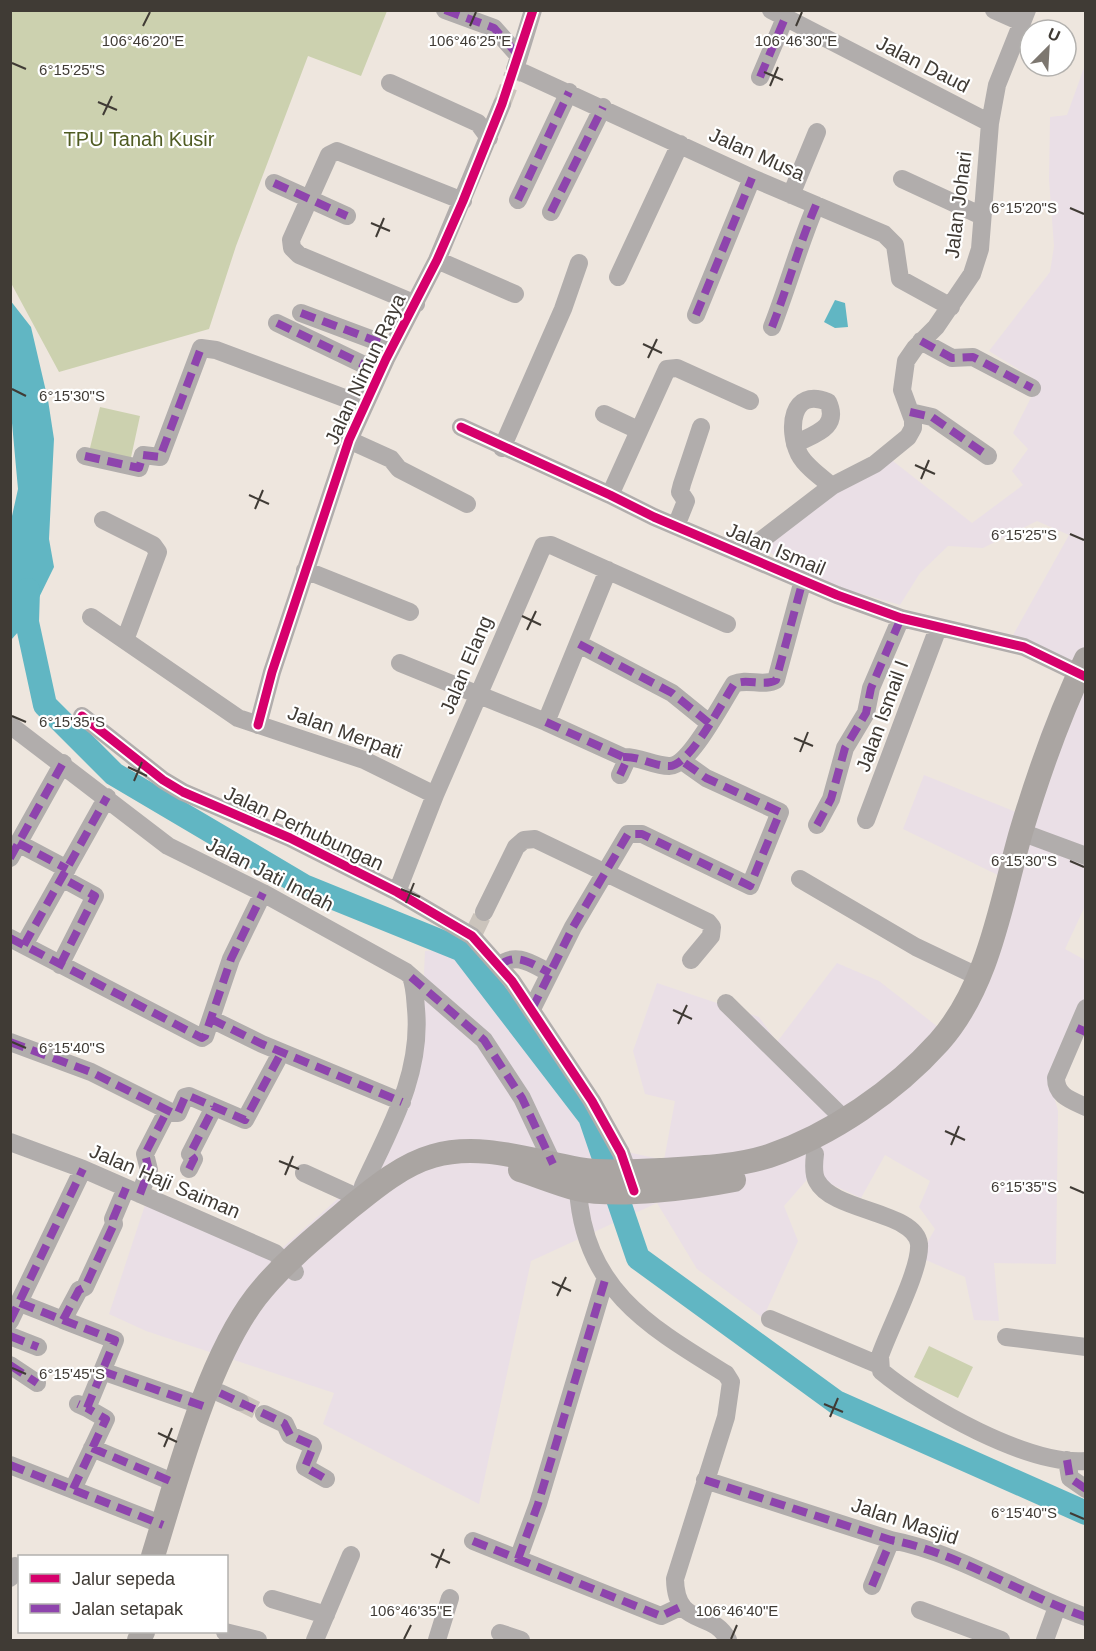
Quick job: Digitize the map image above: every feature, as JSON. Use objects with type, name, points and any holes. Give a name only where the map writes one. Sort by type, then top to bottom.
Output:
[{"type":"main road","points":[[291,1268],[369,1205],[401,1186],[437,1170],[464,1164],[494,1165],[608,1182],[730,1181],[777,1170],[815,1154],[856,1129],[902,1094],[945,1056],[965,1031],[987,985],[1027,834],[1044,755],[1084,676]]},
{"type":"main road","points":[[168,1555],[244,1337],[291,1268],[364,1197],[397,1173],[433,1156],[465,1152],[492,1152],[553,1164],[608,1182],[715,1167],[766,1157],[791,1147],[844,1119],[898,1081],[937,1045],[965,1007],[979,977],[1027,834]]},
{"type":"main road","points":[[154,1555],[175,1483],[221,1400]]},
{"type":"street","points":[[445,10],[494,28],[516,67]]},
{"type":"street","points":[[516,67],[534,10]]},
{"type":"street","points":[[994,10],[1024,16]]},
{"type":"street","points":[[760,77],[775,13]]},
{"type":"street","name":"Jalan Daud","points":[[775,13],[990,123]]},
{"type":"street","name":"Jalan Johari","points":[[747,555],[751,548],[832,486],[875,464],[908,437],[913,428],[902,390],[906,361],[951,307],[972,274],[980,249],[990,123],[997,85],[1024,16]]},
{"type":"street","name":"Jalan Musa","points":[[516,67],[752,178],[884,234],[895,245],[900,279],[951,307]]},
{"type":"street","points":[[390,83],[478,123],[489,138]]},
{"type":"street","points":[[518,200],[569,92]]},
{"type":"street","name":"Jalan Nimun Raya","points":[[258,725],[261,708],[305,570],[349,440],[379,372],[437,260],[502,104]]},
{"type":"street","points":[[551,212],[603,108]]},
{"type":"street","points":[[791,195],[817,132]]},
{"type":"street","points":[[618,277],[680,144]]},
{"type":"street","points":[[416,304],[295,252],[291,240],[329,155],[337,151],[463,201]]},
{"type":"street","points":[[696,315],[752,178]]},
{"type":"street","points":[[902,179],[982,216]]},
{"type":"street","points":[[274,183],[309,201],[347,216]]},
{"type":"street","points":[[772,327],[792,275],[799,246],[816,205]]},
{"type":"street","points":[[437,260],[515,294]]},
{"type":"street","points":[[502,448],[563,309],[579,263]]},
{"type":"street","points":[[301,313],[392,347]]},
{"type":"street","points":[[277,323],[379,372]]},
{"type":"street","points":[[921,341],[952,358],[973,357],[1032,388]]},
{"type":"street","points":[[85,456],[140,468],[143,455],[159,459],[201,348],[216,350],[363,405]]},
{"type":"street","points":[[610,495],[669,366],[750,401]]},
{"type":"street","points":[[910,412],[932,417],[988,456]]},
{"type":"street","points":[[604,414],[638,430]]},
{"type":"street","points":[[676,526],[686,501],[680,492],[700,427]]},
{"type":"street","name":"Jalan Ismail","points":[[461,428],[676,526],[803,580],[901,618],[1024,647],[1084,676]]},
{"type":"street","points":[[349,440],[391,459],[399,469],[467,504]]},
{"type":"street","points":[[795,444],[800,457],[832,486]]},
{"type":"street","points":[[103,520],[153,545],[158,552],[125,640]]},
{"type":"street","name":"Jalan Elang","points":[[435,795],[543,546],[551,545],[608,570]]},
{"type":"street","points":[[305,570],[410,612]]},
{"type":"street","points":[[546,722],[608,570],[727,624]]},
{"type":"street","points":[[400,663],[477,697],[546,722],[622,766],[633,757],[670,766],[688,755],[734,684],[745,681],[772,683],[779,676],[803,580]]},
{"type":"street","name":"Jalan Merpati","points":[[91,617],[217,706],[238,718],[364,760],[435,795]]},
{"type":"street","points":[[817,825],[831,799],[845,748],[866,713],[871,688],[901,618]]},
{"type":"street","name":"Jalan Ismail I","points":[[866,820],[938,628]]},
{"type":"street","points":[[579,644],[672,693],[709,723]]},
{"type":"street","name":"Jalan Perhubungan","points":[[82,716],[163,780],[183,792],[290,838],[397,892],[473,934],[532,1010],[592,1101],[608,1182]]},
{"type":"street","name":"Jalan Jati Indah","points":[[10,724],[168,846],[263,893],[411,977],[484,1040],[522,1098],[549,1149],[553,1164]]},
{"type":"street","points":[[532,1010],[573,927],[625,839],[634,833],[642,834],[750,886],[780,812],[706,778],[688,755]]},
{"type":"street","points":[[60,965],[95,896],[65,873],[14,850],[63,763]]},
{"type":"street","points":[[397,892],[435,795]]},
{"type":"street","points":[[106,797],[47,906],[40,911],[17,942],[202,1038],[211,1019],[231,959],[263,893]]},
{"type":"street","points":[[1027,834],[1086,856]]},
{"type":"street","points":[[484,912],[516,847],[524,840],[542,842],[708,922],[711,927],[711,936],[690,960]]},
{"type":"street","points":[[800,879],[916,947],[979,977]]},
{"type":"street","points":[[499,966],[510,958],[518,958],[550,973]]},
{"type":"street","points":[[304,1173],[364,1197],[363,1186],[402,1102],[414,1067],[418,1033],[411,977]]},
{"type":"street","points":[[726,1003],[844,1119]]},
{"type":"street","points":[[1086,1008],[1081,1030],[1056,1078],[1056,1087],[1062,1095],[1086,1107]]},
{"type":"street","points":[[211,1019],[281,1053],[402,1102]]},
{"type":"street","points":[[10,1042],[91,1072],[167,1111],[178,1113],[187,1096],[243,1120],[246,1120],[281,1053]]},
{"type":"street","points":[[189,1169],[194,1159],[190,1154],[214,1107]]},
{"type":"street","points":[[63,1320],[79,1290],[85,1287],[114,1224],[113,1219],[149,1170],[145,1154],[167,1111]]},
{"type":"street","name":"Jalan Haji Saiman","points":[[10,1142],[83,1169],[275,1252],[291,1268]]},
{"type":"street","points":[[815,1154],[817,1181],[827,1192],[897,1221],[912,1230],[918,1239],[916,1262],[883,1348],[879,1365]]},
{"type":"street","points":[[10,1321],[83,1169]]},
{"type":"street","points":[[608,1182],[579,1212],[587,1245],[605,1280],[620,1299],[645,1321],[726,1374],[731,1382],[726,1417],[675,1579],[675,1593],[680,1607],[722,1632],[728,1641]]},
{"type":"street","points":[[518,1559],[538,1504],[605,1280]]},
{"type":"street","points":[[20,1303],[115,1341],[83,1406],[106,1419],[73,1489]]},
{"type":"street","points":[[770,1319],[879,1365],[888,1377],[973,1430],[1038,1455],[1086,1461]]},
{"type":"street","points":[[10,1336],[38,1347]]},
{"type":"street","points":[[1006,1337],[1086,1347]]},
{"type":"street","points":[[10,1365],[37,1383]]},
{"type":"street","points":[[102,1371],[221,1400]]},
{"type":"street","points":[[264,1414],[285,1424],[290,1435],[313,1446],[305,1467],[326,1479]]},
{"type":"street","points":[[92,1448],[175,1483]]},
{"type":"street","points":[[1067,1460],[1070,1478],[1086,1490]]},
{"type":"street","points":[[10,1465],[163,1525]]},
{"type":"street","name":"Jalan Masjid","points":[[705,1480],[891,1540],[919,1546],[1057,1607],[1086,1617]]},
{"type":"street","points":[[872,1586],[891,1540]]},
{"type":"street","points":[[473,1541],[661,1617],[680,1607]]},
{"type":"street","points":[[315,1641],[351,1555]]},
{"type":"street","points":[[437,1641],[450,1598]]},
{"type":"street","points":[[272,1599],[326,1615]]},
{"type":"street","points":[[1045,1641],[1057,1607]]},
{"type":"street","points":[[920,1610],[1001,1641]]},
{"type":"street","points":[[228,1633],[258,1641]]},
{"type":"street","points":[[500,1633],[521,1641]]},
{"type":"shaded area","points":[[1085,65],[1086,904],[1065,949],[1085,960],[1086,1008],[1050,1081],[1058,1111],[1056,1264],[994,1263],[999,1321],[974,1320],[965,1277],[919,1257],[935,1229],[919,1207],[930,1181],[885,1155],[861,1198],[811,1175],[784,1206],[798,1241],[763,1318],[697,1269],[657,1203],[531,1261],[479,1504],[323,1424],[334,1393],[146,1331],[109,1314],[149,1193],[280,1250],[378,1163],[421,1041],[425,951],[483,948],[618,1150],[664,1160],[675,1101],[645,1094],[633,1051],[657,983],[759,1017],[777,1042],[837,963],[879,981],[938,1027],[981,962],[1002,877],[903,829],[924,775],[1016,812],[1043,728],[1076,662],[1012,637],[1069,535],[1037,521],[983,548],[948,546],[920,573],[900,605],[813,580],[766,550],[779,532],[879,450],[972,523],[1023,485],[1012,471],[1028,449],[1013,433],[1039,382],[989,351],[1050,272],[1054,246],[1049,180],[1050,117],[1067,115]]},
{"type":"green space","name":"TPU Tanah Kusir","points":[[10,11],[387,11],[361,76],[308,56],[236,246],[209,329],[59,372],[11,283]]},
{"type":"green space","points":[[100,407],[140,416],[130,462],[89,452]]},
{"type":"green space","points":[[929,1346],[973,1367],[958,1398],[914,1377]]},
{"type":"water","points":[[10,300],[31,327],[48,400],[54,439],[49,539],[54,567],[27,622],[11,640],[10,525],[18,489],[10,401]]},
{"type":"water","points":[[835,300],[845,303],[848,327],[835,328],[824,322]]},
{"type":"waterway","points":[[28,590],[27,622],[45,705],[114,774],[304,886],[462,950],[590,1117],[638,1258],[836,1402],[1086,1513]]},
{"type":"tunnel","points":[[502,104],[513,75]]},
{"type":"tunnel","points":[[474,933],[484,912]]},
{"type":"tunnel","points":[[240,1402],[264,1414]]},
{"type":"marked path","points":[[445,10],[494,28],[519,56]]},
{"type":"marked path","points":[[760,77],[785,18]]},
{"type":"marked path","points":[[518,200],[569,92]]},
{"type":"marked path","points":[[551,212],[603,107]]},
{"type":"marked path","points":[[696,315],[752,178]]},
{"type":"marked path","points":[[274,183],[347,216]]},
{"type":"marked path","points":[[772,327],[816,205]]},
{"type":"marked path","points":[[301,313],[392,347]]},
{"type":"marked path","points":[[277,323],[379,372]]},
{"type":"marked path","points":[[921,341],[952,358],[973,357],[1032,388]]},
{"type":"marked path","points":[[85,456],[139,468],[143,455],[160,457],[201,348]]},
{"type":"marked path","points":[[910,412],[932,417],[988,456]]},
{"type":"marked path","points":[[623,757],[663,766],[677,763],[695,745],[734,684],[739,682],[766,683],[776,680],[803,580]]},
{"type":"marked path","points":[[817,825],[831,799],[845,748],[866,713],[871,688],[901,618]]},
{"type":"marked path","points":[[579,644],[672,693],[709,723]]},
{"type":"marked path","points":[[546,722],[623,757],[625,764],[620,775]]},
{"type":"marked path","points":[[532,1009],[573,927],[628,834],[642,834],[750,886],[780,812],[706,778],[682,761]]},
{"type":"marked path","points":[[10,858],[63,763]]},
{"type":"marked path","points":[[24,945],[107,797]]},
{"type":"marked path","points":[[18,843],[67,869]]},
{"type":"marked path","points":[[60,965],[95,896],[62,878]]},
{"type":"marked path","points":[[10,938],[202,1038],[205,1036],[231,959],[263,893]]},
{"type":"marked path","points":[[499,966],[518,959],[550,973]]},
{"type":"marked path","points":[[411,977],[484,1040],[522,1098],[553,1164]]},
{"type":"marked path","points":[[211,1019],[262,1044],[402,1102]]},
{"type":"marked path","points":[[1077,1028],[1086,1032]]},
{"type":"marked path","points":[[10,1042],[91,1072],[173,1113],[178,1113],[185,1097],[189,1096],[245,1120],[281,1053]]},
{"type":"marked path","points":[[189,1169],[194,1159],[190,1154],[214,1107]]},
{"type":"marked path","points":[[140,1194],[149,1170],[145,1154],[167,1111]]},
{"type":"marked path","points":[[10,1321],[83,1169]]},
{"type":"marked path","points":[[20,1303],[63,1320],[79,1290],[85,1287],[114,1224],[113,1219],[126,1188]]},
{"type":"marked path","points":[[518,1559],[538,1504],[605,1280]]},
{"type":"marked path","points":[[63,1320],[115,1340],[87,1408],[78,1404]]},
{"type":"marked path","points":[[10,1336],[38,1347]]},
{"type":"marked path","points":[[10,1365],[37,1383]]},
{"type":"marked path","points":[[102,1371],[203,1406]]},
{"type":"marked path","points":[[220,1393],[284,1423],[290,1435],[312,1445],[305,1467],[326,1479]]},
{"type":"marked path","points":[[73,1489],[106,1419],[87,1408]]},
{"type":"marked path","points":[[92,1448],[175,1483]]},
{"type":"marked path","points":[[1067,1460],[1070,1478],[1086,1489]]},
{"type":"marked path","points":[[10,1465],[163,1525]]},
{"type":"marked path","points":[[705,1480],[941,1554],[1086,1617]]},
{"type":"marked path","points":[[872,1586],[891,1540]]},
{"type":"marked path","points":[[473,1541],[661,1616],[680,1607]]},
{"type":"cycle path","points":[[258,725],[272,672],[349,440],[386,359],[437,260],[463,201],[502,104],[533,10]]},
{"type":"cycle path","points":[[461,427],[654,517],[837,595],[901,618],[1024,647],[1086,677]]},
{"type":"cycle path","points":[[82,716],[163,780],[183,792],[290,838],[397,892],[472,936],[512,981],[592,1101],[621,1153],[634,1191]]}]
